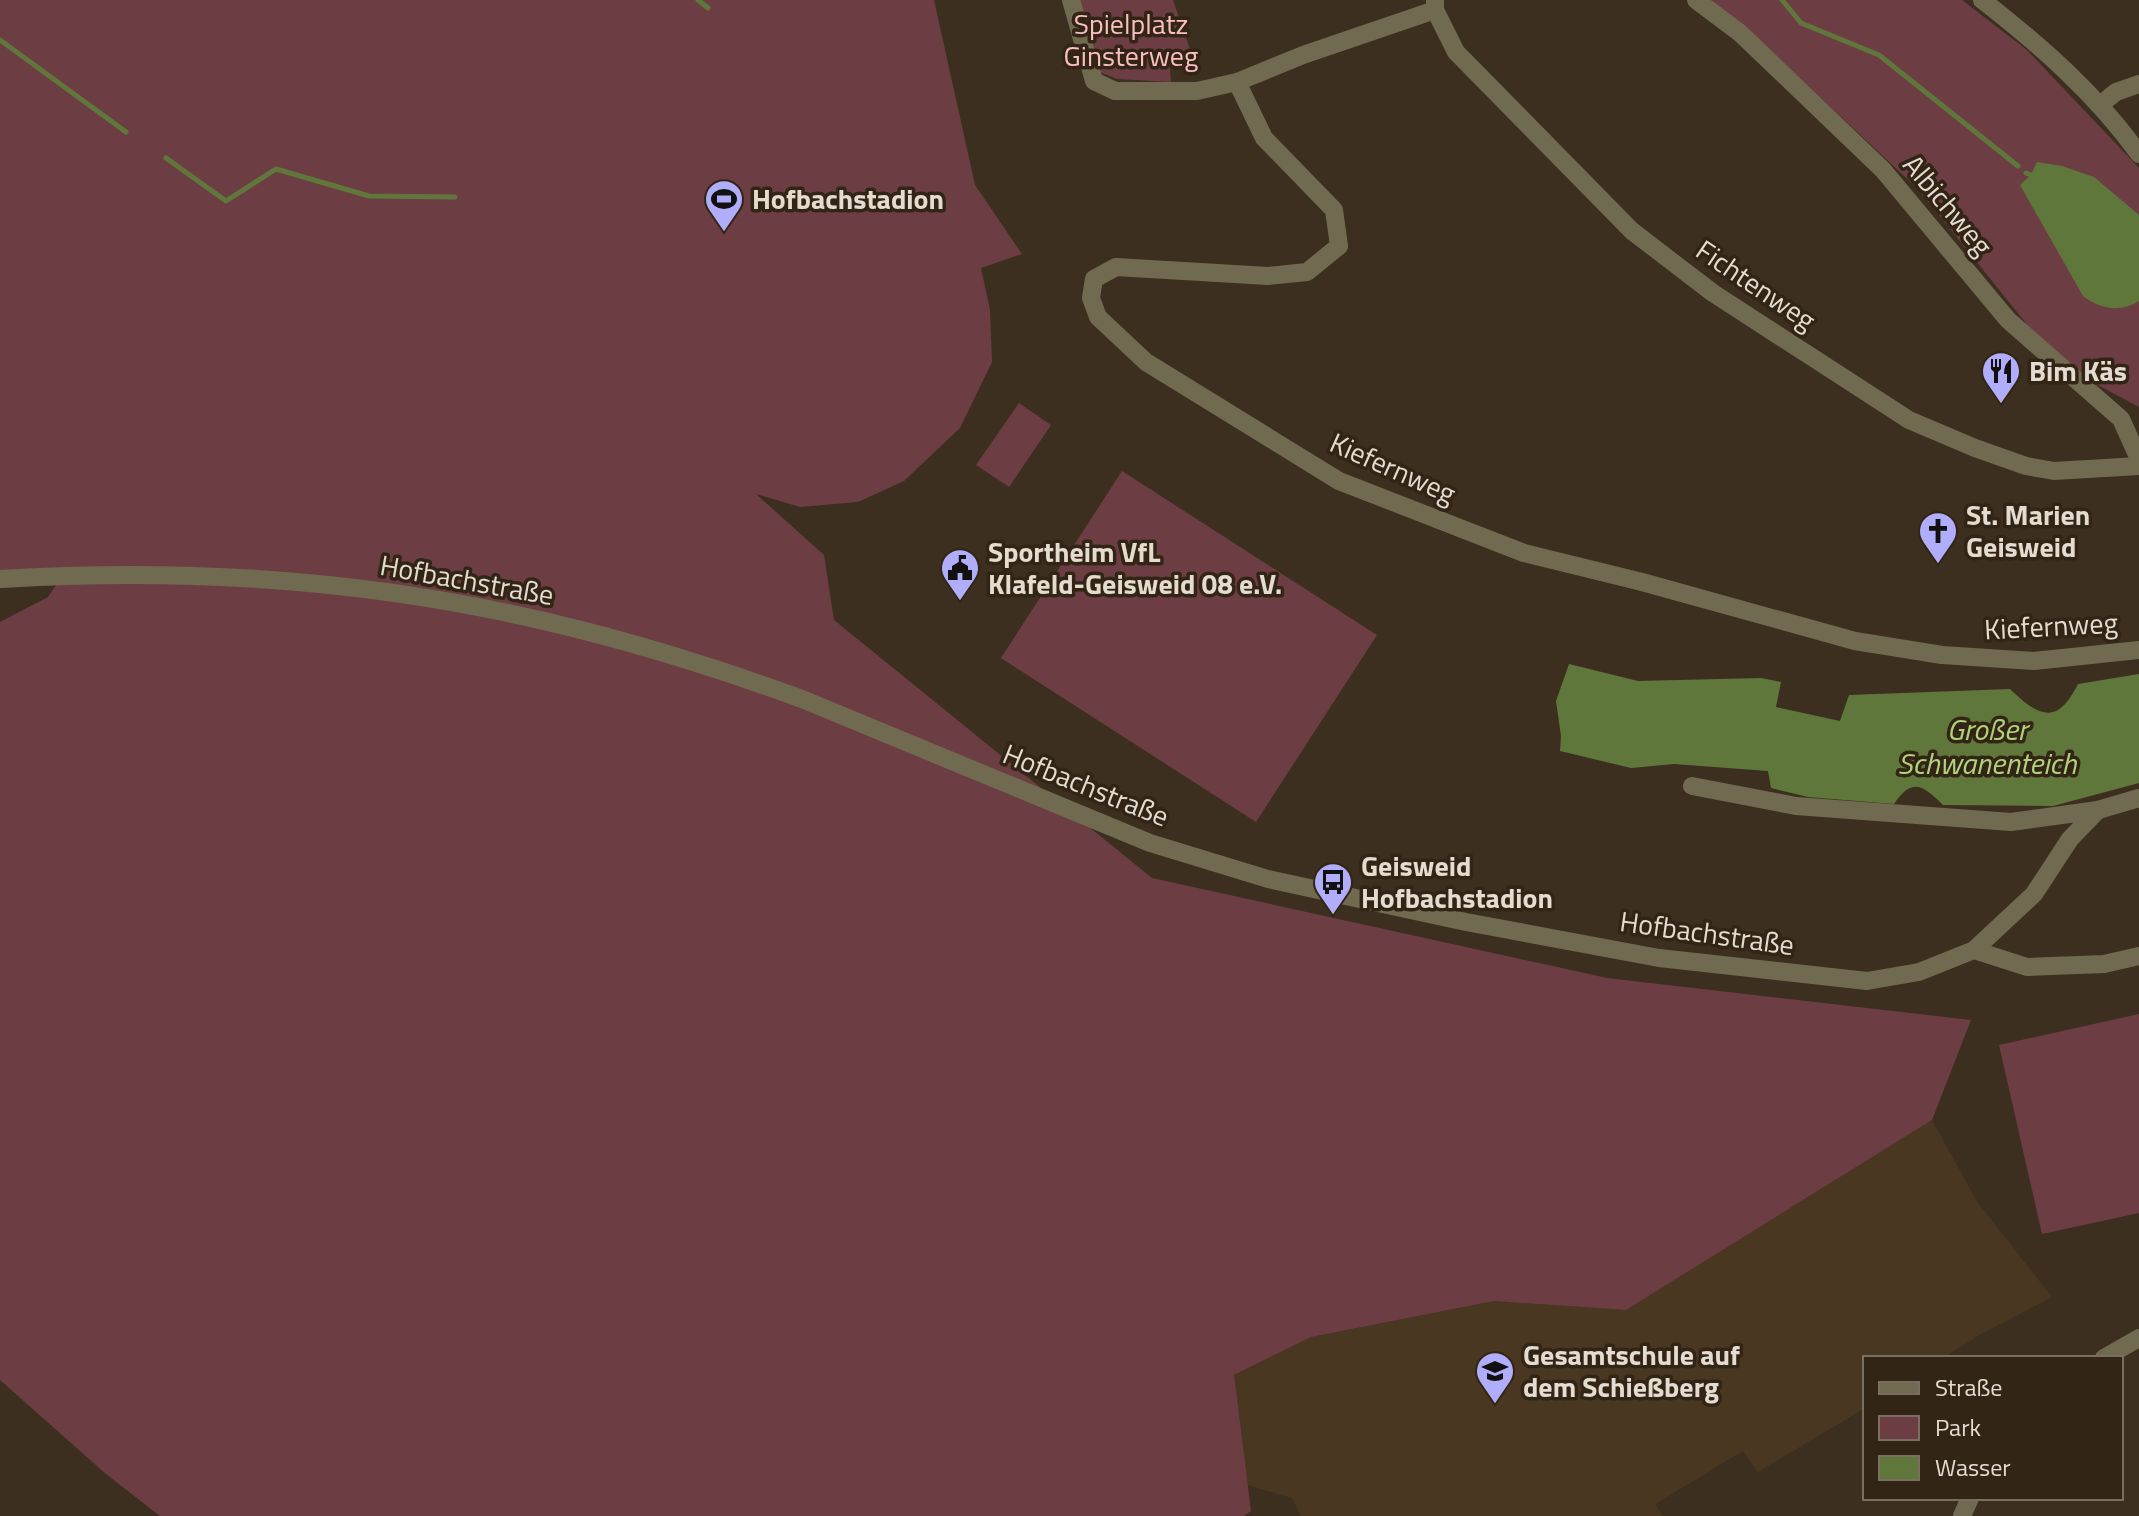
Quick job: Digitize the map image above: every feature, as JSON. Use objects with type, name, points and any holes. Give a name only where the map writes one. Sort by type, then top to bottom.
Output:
[{"type":"street","points":[[1071,0],[1094,81],[1115,91],[1197,91],[1237,82],[1435,5]]},
{"type":"street","name":"Albichweg","points":[[1696,0],[1740,33],[1883,170],[2008,320],[2121,419],[2139,459]]},
{"type":"street","points":[[1982,0],[2034,41],[2100,105],[2117,122],[2139,154]]},
{"type":"street","name":"Fichtenweg","points":[[1435,5],[1456,52],[1632,231],[1713,293],[1909,420],[1975,448],[2026,466],[2054,471],[2139,466]]},
{"type":"street","name":"Kiefernweg","points":[[1237,82],[1264,138],[1334,210],[1339,246],[1307,272],[1268,276],[1116,267],[1094,279],[1091,298],[1098,317],[1146,362],[1339,481],[1524,553],[1855,641],[1942,655],[2034,661],[2139,650]]},
{"type":"street","points":[[2100,105],[2116,92],[2139,84]]},
{"type":"street","name":"Hofbachstraße","points":[[0,579],[138,574],[320,584],[426,598],[575,628],[660,651],[802,699],[1150,843],[1268,879],[1659,958],[1867,981],[1919,972],[1974,950],[2034,894],[2070,839],[2098,810]]},
{"type":"street","name":"Hofbachstraße","points":[[1692,786],[1796,806],[2011,822],[2098,810],[2139,798]]},
{"type":"street","points":[[1974,950],[2027,967],[2104,964],[2139,956]]},
{"type":"street","points":[[2108,1356],[2139,1338]]},
{"type":"shaded area","points":[[1932,1120],[1978,1203],[2052,1297],[1946,1356],[1863,1356],[1863,1409],[1758,1472],[1743,1451],[1655,1504],[1663,1516],[1301,1516],[1292,1498],[1247,1485],[1233,1376],[1311,1337],[1494,1301],[1626,1310]]},
{"type":"green space","points":[[0,0],[934,0],[975,185],[1022,254],[981,268],[990,310],[992,362],[960,428],[904,481],[858,502],[800,507],[756,494],[824,555],[834,620],[1152,878],[1607,978],[1971,1020],[1932,1120],[1626,1310],[1494,1301],[1311,1337],[1234,1375],[1251,1511],[1244,1516],[160,1516],[106,1474],[0,1380],[0,622],[48,597],[56,585],[0,588]]},
{"type":"green space","name":"Spielplatz Ginsterweg","points":[[1079,0],[1173,0],[1192,55],[1169,56],[1171,82],[1117,79],[1097,71]]},
{"type":"green space","points":[[1711,0],[1962,0],[2027,50],[2139,168],[2139,407],[2092,382],[2037,337],[1918,189]]},
{"type":"green space","points":[[1019,403],[1051,425],[1009,487],[976,465]]},
{"type":"green space","points":[[1122,471],[1377,635],[1256,822],[1001,658]]},
{"type":"green space","points":[[2139,1014],[2139,1213],[2042,1234],[1999,1045]]},
{"type":"water","points":[[2037,162],[2062,166],[2094,177],[2139,215],[2139,301],[2110,308],[2083,296],[2020,185],[2031,175]]},
{"type":"water","name":"Großer Schwanenteich","points":[[1569,664],[1638,681],[1761,678],[1781,682],[1776,707],[1840,721],[1849,695],[2010,689],[2030,706],[2047,713],[2063,706],[2078,684],[2139,674],[2139,783],[2053,806],[1943,805],[1918,787],[1906,790],[1894,804],[1808,797],[1771,788],[1768,771],[1674,764],[1631,768],[1560,751],[1556,701]]},
{"type":"waterway","points":[[698,0],[708,8]]},
{"type":"waterway","points":[[1782,0],[1801,23],[1879,55],[2018,166]]},
{"type":"waterway","points":[[0,40],[126,132]]},
{"type":"waterway","points":[[166,158],[226,201],[276,169],[369,196],[455,197]]},
{"type":"waterway","points":[[2026,173],[2031,175]]},
{"type":"place","name":"Hofbachstadion","points":[[724,233]]},
{"type":"place","name":"Bim Käs","points":[[2001,405]]},
{"type":"place","name":"St. Marien Geisweid","points":[[1938,565]]},
{"type":"place","name":"Sportheim VfL Klafeld-Geisweid 08 e.V.","points":[[960,602]]},
{"type":"place","name":"Geisweid Hofbachstadion","points":[[1333,916]]},
{"type":"place","name":"Gesamtschule auf dem Schießberg","points":[[1495,1405]]}]
